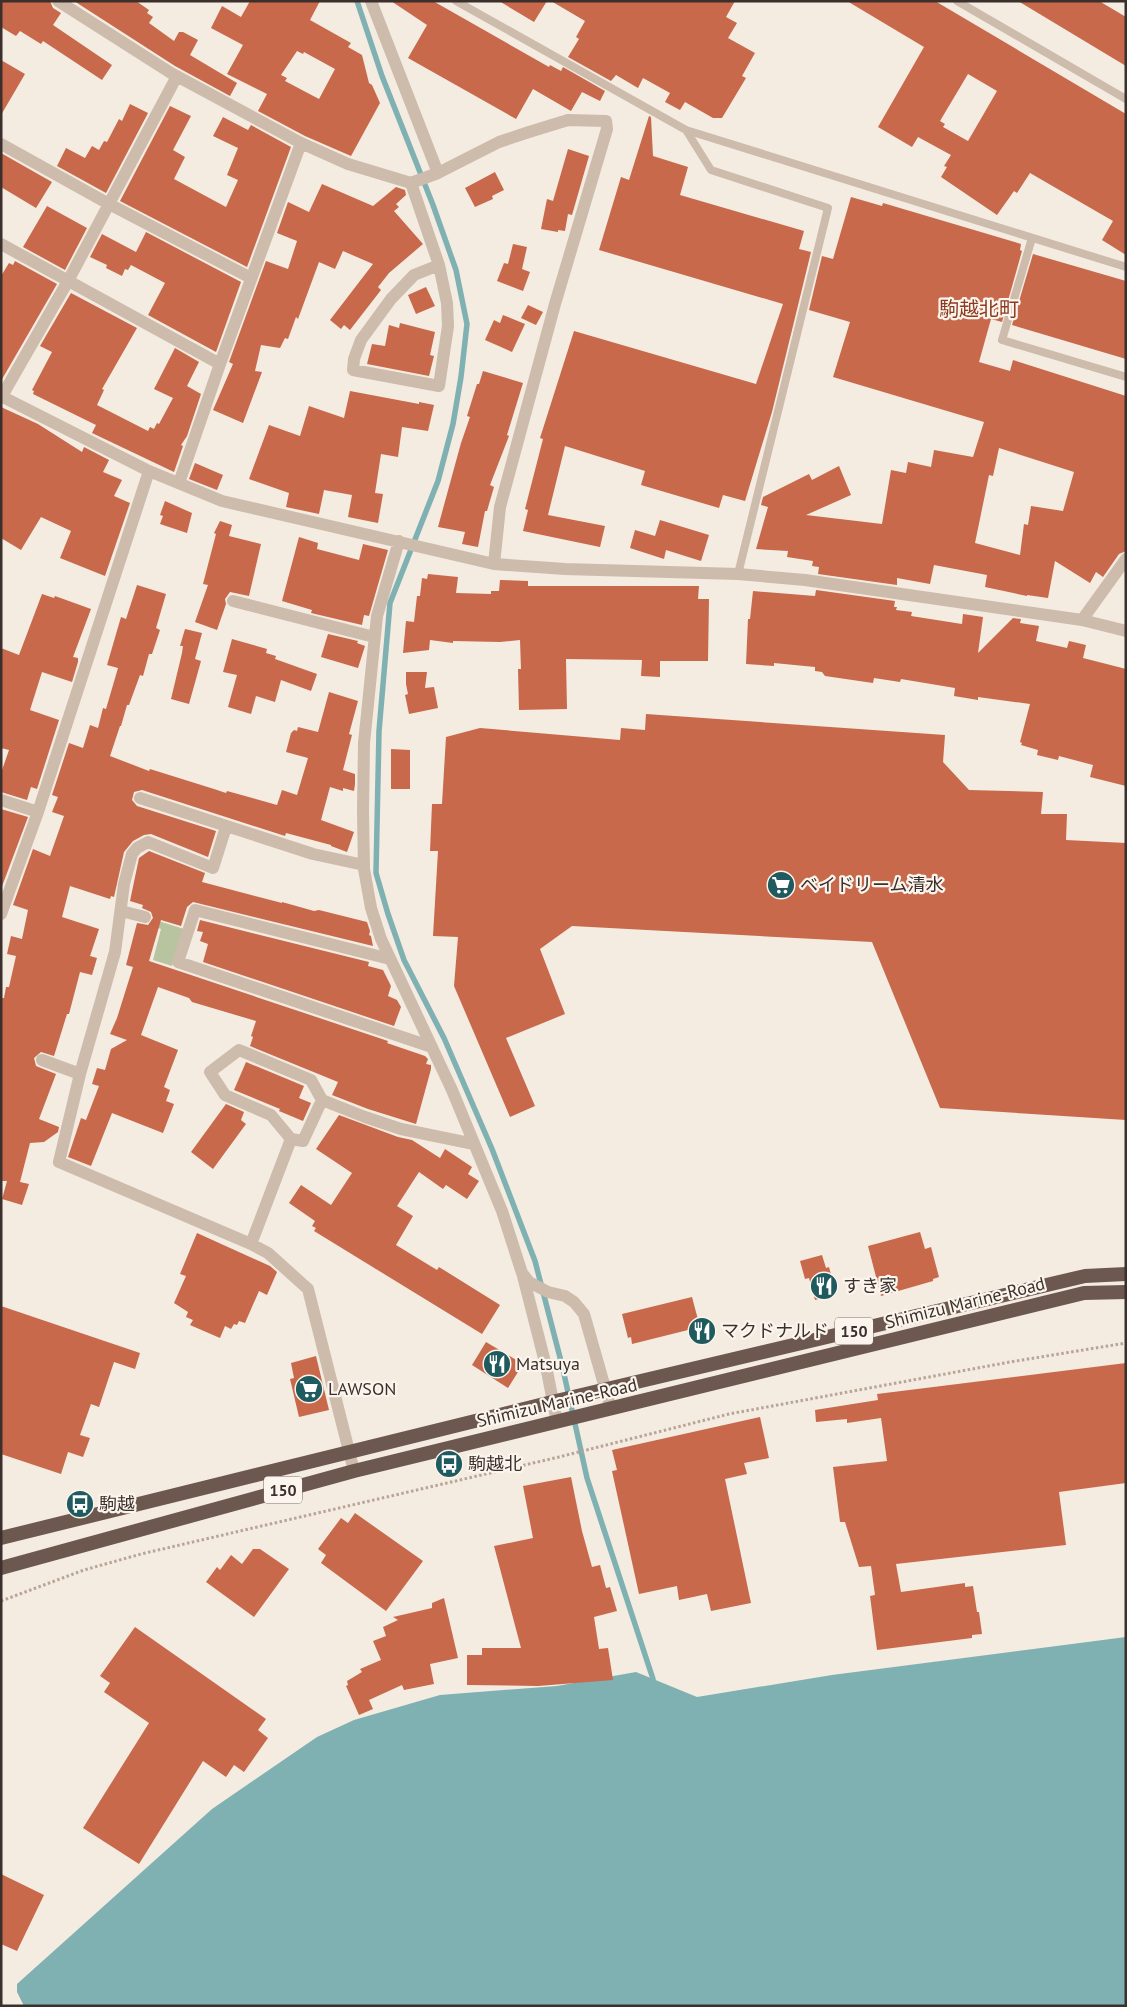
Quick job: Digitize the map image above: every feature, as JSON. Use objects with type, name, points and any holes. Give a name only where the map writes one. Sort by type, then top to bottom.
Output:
[{"type":"highway","name":"Shimizu Marine-Road","points":[[1,1538],[558,1401],[1085,1276],[1126,1274]]},
{"type":"highway","name":"Shimizu Marine-Road","points":[[1,1568],[354,1471],[1084,1293],[1126,1292]]},
{"type":"street","points":[[58,1],[177,76],[302,143],[348,164],[411,183],[438,173],[499,142],[529,132],[568,120],[606,121],[606,129],[558,294],[500,507],[494,564]]},
{"type":"street","points":[[371,1],[438,173]]},
{"type":"street","points":[[177,76],[68,281],[1,396],[149,470],[222,502],[494,564],[738,574],[805,580],[1082,620],[1126,631]]},
{"type":"street","points":[[180,483],[220,364],[302,143]]},
{"type":"street","points":[[1,144],[109,204],[252,278]]},
{"type":"street","points":[[411,183],[439,265],[446,303],[448,326],[439,386],[353,370],[354,359],[361,340],[391,299],[414,275],[439,265]]},
{"type":"street","points":[[1,244],[220,364]]},
{"type":"street","points":[[1,914],[38,812],[149,470]]},
{"type":"street","points":[[402,542],[377,616],[364,743],[364,865],[371,908],[381,939],[432,1047],[502,1211],[526,1278],[546,1366],[558,1401],[562,1421]]},
{"type":"street","points":[[1082,620],[1126,559]]},
{"type":"street","points":[[233,601],[374,637]]},
{"type":"street","points":[[140,798],[313,854],[364,865]]},
{"type":"street","points":[[1,800],[38,812]]},
{"type":"street","points":[[226,827],[212,868],[148,842],[137,848],[132,854],[124,884],[115,952],[80,1074],[59,1162],[251,1244],[268,1253],[308,1288],[354,1471]]},
{"type":"street","points":[[390,959],[195,910],[178,962],[432,1047]]},
{"type":"street","points":[[121,911],[145,917]]},
{"type":"street","points":[[322,1100],[303,1141],[291,1139],[271,1115],[225,1094],[210,1072],[239,1050],[311,1080],[322,1100],[400,1129],[474,1144]]},
{"type":"street","points":[[42,1060],[80,1074]]},
{"type":"street","points":[[251,1244],[291,1139]]},
{"type":"street","points":[[526,1278],[548,1292],[565,1296],[574,1302],[584,1314],[611,1409]]},
{"type":"lane","points":[[456,1],[686,130],[1126,267]]},
{"type":"lane","points":[[957,1],[1126,99]]},
{"type":"lane","points":[[686,130],[710,170],[828,208],[738,574]]},
{"type":"lane","points":[[1032,238],[1002,340],[1126,377]]},
{"type":"path","points":[[1,1601],[84,1570],[141,1554],[559,1457],[739,1412],[1010,1362],[1126,1343]]},
{"type":"green space","points":[[152,919],[184,929],[172,966],[153,960],[161,929],[150,925]]},
{"type":"water","points":[[1126,1637],[1126,2006],[24,2006],[17,1992],[17,1984],[212,1809],[317,1737],[354,1720],[440,1695],[557,1686],[636,1672],[697,1697],[832,1675]]},
{"type":"building","points":[[1,1],[50,1],[53,8],[61,13],[53,25],[112,65],[102,80],[43,41],[41,44],[20,31],[16,36],[1,27]]},
{"type":"building","points":[[74,1],[136,1],[149,10],[147,13],[153,17],[149,23],[174,41],[179,32],[183,32],[198,40],[190,55],[237,83],[230,96],[175,66]]},
{"type":"building","points":[[250,1],[320,1],[310,20],[351,43],[348,47],[362,55],[369,83],[372,85],[380,103],[351,156],[305,136],[258,111],[267,94],[227,74],[243,45],[211,28],[222,6],[241,17]],"holes":[[[297,51],[303,54],[304,52],[335,69],[319,99],[285,81],[287,78],[281,75]]]},
{"type":"building","points":[[391,1],[433,1],[549,67],[550,65],[561,71],[563,67],[605,91],[600,101],[582,92],[571,111],[533,89],[516,119],[408,58],[427,25]]},
{"type":"building","points":[[499,1],[547,1],[534,22]]},
{"type":"building","points":[[551,1],[735,1],[726,17],[737,23],[728,38],[755,53],[742,76],[746,78],[722,118],[713,118],[685,102],[680,110],[665,102],[670,93],[643,78],[638,88],[616,75],[611,81],[568,57],[579,39],[576,37],[585,21]]},
{"type":"building","points":[[847,1],[935,1],[1126,114],[1126,255],[1102,240],[1113,221],[1030,173],[1017,193],[1014,191],[997,215],[941,177],[947,167],[944,166],[951,155],[918,137],[912,147],[878,127],[924,47]],"holes":[[[968,74],[997,91],[968,141],[943,127],[945,124],[940,121]]]},
{"type":"building","points":[[1018,1],[1099,1],[1126,17],[1126,66]]},
{"type":"building","points":[[1,60],[25,74],[1,115]]},
{"type":"building","points":[[130,104],[148,113],[106,193],[57,166],[66,148],[85,158],[92,146],[99,150],[104,141],[107,142],[119,119],[122,121]]},
{"type":"building","points":[[170,106],[191,116],[173,150],[185,157],[174,179],[226,207],[238,180],[227,175],[238,148],[213,136],[223,117],[248,130],[251,125],[291,147],[247,267],[120,201]]},
{"type":"building","points":[[649,116],[651,117],[653,156],[688,167],[680,195],[804,231],[799,249],[811,252],[772,412],[745,501],[723,495],[719,508],[641,485],[645,471],[565,446],[548,515],[605,526],[600,547],[523,531],[528,510],[525,509],[543,439],[540,438],[574,331],[756,384],[783,304],[599,250],[621,177],[629,180]]},
{"type":"building","points":[[568,149],[589,156],[572,215],[568,214],[565,231],[558,230],[558,232],[541,229],[547,199],[553,201]]},
{"type":"building","points":[[1,153],[52,182],[36,208],[1,187]]},
{"type":"building","points":[[495,172],[504,190],[492,196],[493,199],[475,207],[465,188]]},
{"type":"building","points":[[322,184],[373,206],[396,187],[405,190],[406,195],[396,204],[399,207],[394,211],[423,244],[389,273],[378,287],[381,290],[350,330],[344,325],[341,329],[330,320],[373,264],[343,251],[335,269],[319,262],[298,319],[296,317],[288,339],[285,338],[280,348],[261,345],[255,371],[262,372],[243,423],[213,410],[233,364],[229,362],[266,261],[288,269],[297,241],[277,233],[288,202],[309,212]]},
{"type":"building","points":[[851,197],[882,206],[883,203],[1021,244],[1020,250],[1022,251],[1002,322],[991,319],[979,362],[1010,371],[1013,360],[1126,396],[1126,551],[1119,554],[1103,577],[1096,572],[1090,583],[1055,561],[1048,598],[1027,596],[985,587],[987,575],[934,565],[930,584],[897,578],[897,585],[818,574],[819,567],[812,566],[813,561],[787,557],[788,551],[756,549],[768,507],[761,505],[763,497],[809,474],[812,480],[839,466],[851,495],[806,515],[882,524],[891,470],[906,473],[908,462],[931,467],[934,450],[973,457],[984,422],[833,377],[850,322],[809,310],[822,256],[833,259]],"holes":[[[999,448],[1074,472],[1063,511],[1031,506],[1028,525],[1024,524],[1020,555],[975,543],[989,475],[993,476]]]},
{"type":"building","points":[[47,206],[87,228],[65,270],[23,247]]},
{"type":"building","points":[[146,232],[241,282],[216,352],[148,315],[165,283],[131,265],[128,270],[125,269],[122,276],[106,268],[107,265],[90,257],[102,234],[136,252]]},
{"type":"building","points":[[513,244],[527,247],[522,269],[530,272],[523,291],[497,281],[504,263],[508,264]]},
{"type":"building","points":[[1033,254],[1126,281],[1126,359],[1012,325]]},
{"type":"building","points":[[15,261],[57,284],[1,381],[1,276],[9,263],[13,265]]},
{"type":"building","points":[[426,287],[435,306],[416,314],[408,295]]},
{"type":"building","points":[[71,293],[137,328],[102,389],[104,390],[97,405],[148,431],[150,427],[154,429],[157,423],[159,424],[173,398],[154,389],[175,348],[199,362],[187,386],[201,394],[187,436],[181,445],[183,446],[174,472],[92,433],[96,425],[33,394],[34,391],[32,390],[52,352],[40,346]]},
{"type":"building","points":[[528,305],[543,312],[536,325],[521,318]]},
{"type":"building","points":[[503,315],[525,324],[512,352],[485,340],[494,320],[500,323]]},
{"type":"building","points":[[400,323],[435,332],[430,355],[434,356],[429,376],[367,364],[372,344],[385,346],[389,325],[399,328]]},
{"type":"building","points":[[483,371],[523,383],[507,435],[509,436],[490,485],[494,487],[487,511],[485,511],[478,547],[462,544],[465,532],[438,527],[470,417],[467,416]]},
{"type":"building","points":[[350,391],[434,405],[428,431],[402,427],[398,457],[381,454],[375,493],[383,494],[378,523],[348,517],[352,495],[324,490],[319,514],[286,507],[289,493],[249,479],[269,425],[300,436],[309,406],[344,418]]},
{"type":"building","points":[[1,407],[38,424],[82,452],[84,447],[109,460],[103,472],[122,480],[114,496],[130,503],[105,576],[60,558],[71,531],[41,517],[21,550],[1,538]]},
{"type":"building","points":[[195,463],[223,475],[217,490],[189,479]]},
{"type":"building","points":[[165,501],[192,513],[187,533],[160,524],[163,516],[160,515]]},
{"type":"building","points":[[660,520],[709,535],[701,561],[666,550],[664,559],[630,548],[635,530],[655,536]]},
{"type":"building","points":[[220,521],[232,525],[229,536],[261,544],[249,596],[230,592],[225,599],[226,604],[217,630],[195,622],[208,585],[203,584],[216,534],[214,533]]},
{"type":"building","points":[[299,537],[318,543],[317,549],[359,560],[363,544],[388,550],[369,616],[364,615],[362,625],[311,613],[312,610],[282,601]]},
{"type":"building","points":[[428,574],[458,577],[456,593],[491,594],[491,591],[499,591],[500,580],[528,581],[528,586],[699,586],[698,599],[709,599],[708,661],[660,661],[660,677],[641,676],[642,660],[566,659],[567,709],[519,710],[518,669],[521,669],[520,640],[500,642],[453,641],[453,643],[430,640],[429,650],[403,653],[406,621],[414,622],[417,596],[420,596],[422,578],[427,579]]},
{"type":"building","points":[[137,585],[166,594],[156,628],[160,630],[152,654],[149,654],[143,676],[140,675],[129,705],[127,705],[110,756],[149,771],[150,769],[226,793],[227,791],[277,805],[282,790],[297,795],[308,758],[286,752],[291,733],[294,730],[297,731],[298,727],[318,732],[329,692],[358,701],[349,734],[352,735],[343,770],[355,774],[354,791],[343,788],[343,791],[330,787],[321,820],[354,832],[347,852],[331,845],[286,833],[285,836],[142,790],[134,792],[132,800],[137,806],[216,831],[208,857],[151,834],[144,835],[133,841],[124,852],[114,897],[111,896],[110,899],[70,886],[62,917],[99,929],[90,956],[97,958],[92,975],[80,972],[69,1014],[67,1014],[54,1056],[41,1052],[34,1058],[36,1066],[56,1074],[39,1119],[59,1127],[58,1132],[44,1142],[30,1143],[20,1182],[29,1184],[22,1205],[2,1199],[7,1181],[1,1181],[1,998],[4,998],[6,987],[9,987],[16,956],[7,954],[11,936],[22,939],[28,910],[13,905],[33,849],[50,856],[64,816],[52,812],[58,797],[52,795],[69,743],[83,748],[90,725],[98,728],[103,708],[106,709],[118,668],[107,665],[121,617],[126,619]]},
{"type":"building","points":[[816,590],[895,601],[894,607],[897,607],[896,610],[912,612],[911,616],[962,624],[963,614],[983,617],[978,653],[1013,618],[1021,619],[1020,623],[1039,626],[1036,641],[1067,648],[1069,641],[1086,645],[1083,658],[1126,669],[1126,786],[1090,777],[1093,765],[1059,756],[1058,760],[1037,755],[1038,750],[1021,745],[1022,743],[1020,742],[1030,704],[978,697],[978,700],[954,696],[955,688],[901,679],[900,682],[874,678],[873,683],[825,676],[822,672],[815,671],[815,667],[774,663],[774,666],[746,664],[748,619],[750,619],[753,591],[815,596]]},
{"type":"building","points":[[42,594],[54,598],[55,596],[91,609],[73,657],[78,658],[78,662],[72,682],[42,672],[30,710],[59,720],[37,789],[31,787],[27,800],[1,792],[1,773],[9,750],[1,748],[1,648],[19,655]]},
{"type":"building","points":[[185,629],[202,633],[195,659],[201,661],[189,704],[171,699],[182,653],[183,646],[180,646]]},
{"type":"building","points":[[328,634],[358,641],[357,643],[365,646],[358,668],[321,657]]},
{"type":"building","points":[[232,639],[267,649],[266,653],[276,656],[275,659],[317,674],[311,691],[281,680],[275,702],[256,696],[251,714],[228,707],[237,675],[223,672]]},
{"type":"building","points":[[406,672],[427,672],[425,688],[434,687],[438,708],[409,714],[405,695],[408,694]]},
{"type":"building","name":"ベイドリーム清水","points":[[646,714],[945,735],[943,762],[969,790],[1043,792],[1041,814],[1067,814],[1066,840],[1126,843],[1126,1120],[940,1108],[872,942],[572,926],[540,949],[565,1014],[506,1038],[535,1106],[510,1117],[454,986],[458,937],[433,936],[438,851],[430,851],[432,804],[442,804],[446,737],[480,728],[620,740],[621,728],[645,730]]},
{"type":"building","points":[[391,749],[410,750],[410,789],[391,789]]},
{"type":"building","points":[[1,809],[28,817],[1,889]]},
{"type":"building","points":[[149,851],[205,873],[202,882],[314,911],[319,910],[367,922],[373,946],[193,902],[187,907],[181,926],[161,920],[149,961],[388,1041],[387,1043],[425,1056],[428,1059],[426,1064],[431,1065],[431,1069],[416,1124],[332,1095],[338,1082],[250,1046],[256,1021],[192,1002],[189,998],[158,987],[141,1035],[178,1050],[164,1087],[170,1090],[166,1101],[174,1104],[163,1133],[112,1113],[91,1166],[68,1157],[81,1118],[86,1120],[99,1086],[92,1084],[97,1068],[105,1070],[111,1049],[127,1040],[110,1034],[133,967],[126,965],[137,923],[148,925],[153,918],[151,912],[142,908],[143,905],[130,901],[139,858]]},
{"type":"building","points":[[200,920],[369,962],[368,966],[383,970],[391,986],[388,996],[397,1000],[401,1007],[394,1026],[203,962],[208,944],[200,941],[203,932],[197,931]]},
{"type":"building","points":[[246,1062],[304,1086],[299,1098],[311,1103],[303,1121],[279,1111],[280,1109],[234,1090]]},
{"type":"building","points":[[226,1104],[244,1112],[241,1120],[246,1124],[213,1169],[191,1152]]},
{"type":"building","points":[[339,1115],[398,1137],[412,1140],[440,1158],[445,1149],[472,1167],[468,1174],[479,1181],[467,1199],[446,1185],[443,1189],[419,1172],[397,1206],[413,1216],[396,1245],[437,1270],[439,1267],[500,1305],[482,1334],[314,1231],[316,1228],[312,1226],[315,1221],[289,1203],[301,1185],[331,1205],[352,1173],[316,1149]]},
{"type":"building","points":[[920,1232],[925,1249],[931,1247],[939,1277],[933,1279],[933,1281],[881,1296],[868,1246]]},
{"type":"building","points":[[197,1233],[270,1266],[277,1272],[267,1295],[259,1291],[245,1323],[239,1321],[231,1329],[225,1326],[220,1338],[190,1325],[193,1320],[186,1317],[188,1312],[174,1303],[186,1276],[180,1274]]},
{"type":"building","points":[[822,1255],[826,1268],[829,1267],[836,1294],[815,1300],[809,1278],[805,1279],[800,1261]]},
{"type":"building","points":[[692,1297],[700,1327],[632,1344],[631,1337],[628,1338],[622,1314]]},
{"type":"building","points":[[1,1306],[140,1353],[135,1369],[114,1362],[99,1407],[91,1404],[80,1435],[90,1438],[83,1457],[68,1452],[61,1474],[1,1454]]},
{"type":"building","points":[[486,1342],[523,1364],[508,1388],[472,1365]]},
{"type":"building","points":[[316,1356],[329,1410],[299,1417],[290,1379],[294,1378],[291,1363]]},
{"type":"building","points":[[1126,1363],[1126,1483],[1059,1492],[1066,1545],[896,1564],[901,1592],[965,1583],[965,1587],[973,1586],[982,1634],[972,1635],[972,1638],[877,1650],[870,1596],[875,1595],[871,1566],[859,1567],[845,1522],[840,1522],[833,1467],[887,1461],[881,1418],[847,1423],[847,1419],[816,1422],[815,1410],[878,1400],[877,1394]]},
{"type":"building","points":[[760,1417],[769,1458],[744,1463],[747,1474],[725,1479],[751,1603],[711,1611],[707,1594],[679,1600],[677,1586],[639,1594],[612,1471],[617,1470],[612,1450]]},
{"type":"building","points":[[571,1477],[582,1531],[592,1567],[600,1565],[606,1588],[610,1587],[617,1611],[594,1617],[599,1649],[608,1648],[613,1680],[538,1686],[467,1685],[467,1655],[482,1655],[482,1648],[521,1648],[494,1546],[533,1538],[523,1486]]},
{"type":"building","points":[[355,1513],[423,1561],[386,1611],[321,1563],[326,1555],[318,1549],[341,1518],[348,1523]]},
{"type":"building","points":[[253,1549],[260,1549],[289,1569],[254,1617],[206,1582],[217,1567],[220,1570],[231,1555],[242,1564]]},
{"type":"building","points":[[444,1598],[458,1658],[430,1664],[434,1684],[404,1690],[402,1685],[369,1700],[373,1709],[359,1715],[346,1686],[348,1685],[347,1681],[362,1672],[360,1669],[381,1660],[373,1641],[386,1636],[383,1627],[398,1620],[393,1617],[432,1608],[432,1603]]},
{"type":"building","points":[[135,1627],[266,1719],[258,1730],[268,1738],[244,1772],[234,1765],[226,1777],[203,1761],[139,1864],[83,1828],[149,1723],[104,1692],[110,1683],[100,1676]]},
{"type":"building","points":[[1,1874],[44,1895],[17,1951],[1,1944]]},
{"type":"waterway","points":[[357,1],[382,76],[433,205],[456,270],[467,324],[453,424],[438,481],[390,603],[379,731],[376,873],[404,960],[444,1038],[492,1149],[535,1261],[562,1365],[587,1478],[653,1679]]},
{"type":"place","name":"ベイドリーム清水","points":[[781,885]]},
{"type":"place","name":"すき家","points":[[824,1286]]},
{"type":"place","name":"マクドナルド","points":[[702,1331]]},
{"type":"place","name":"Matsuya","points":[[497,1364]]},
{"type":"place","name":"LAWSON","points":[[309,1389]]},
{"type":"place","name":"駒越北","points":[[449,1464]]},
{"type":"place","name":"駒越","points":[[80,1504]]},
{"type":"district","name":"駒越北町","points":[[979,309]]}]
